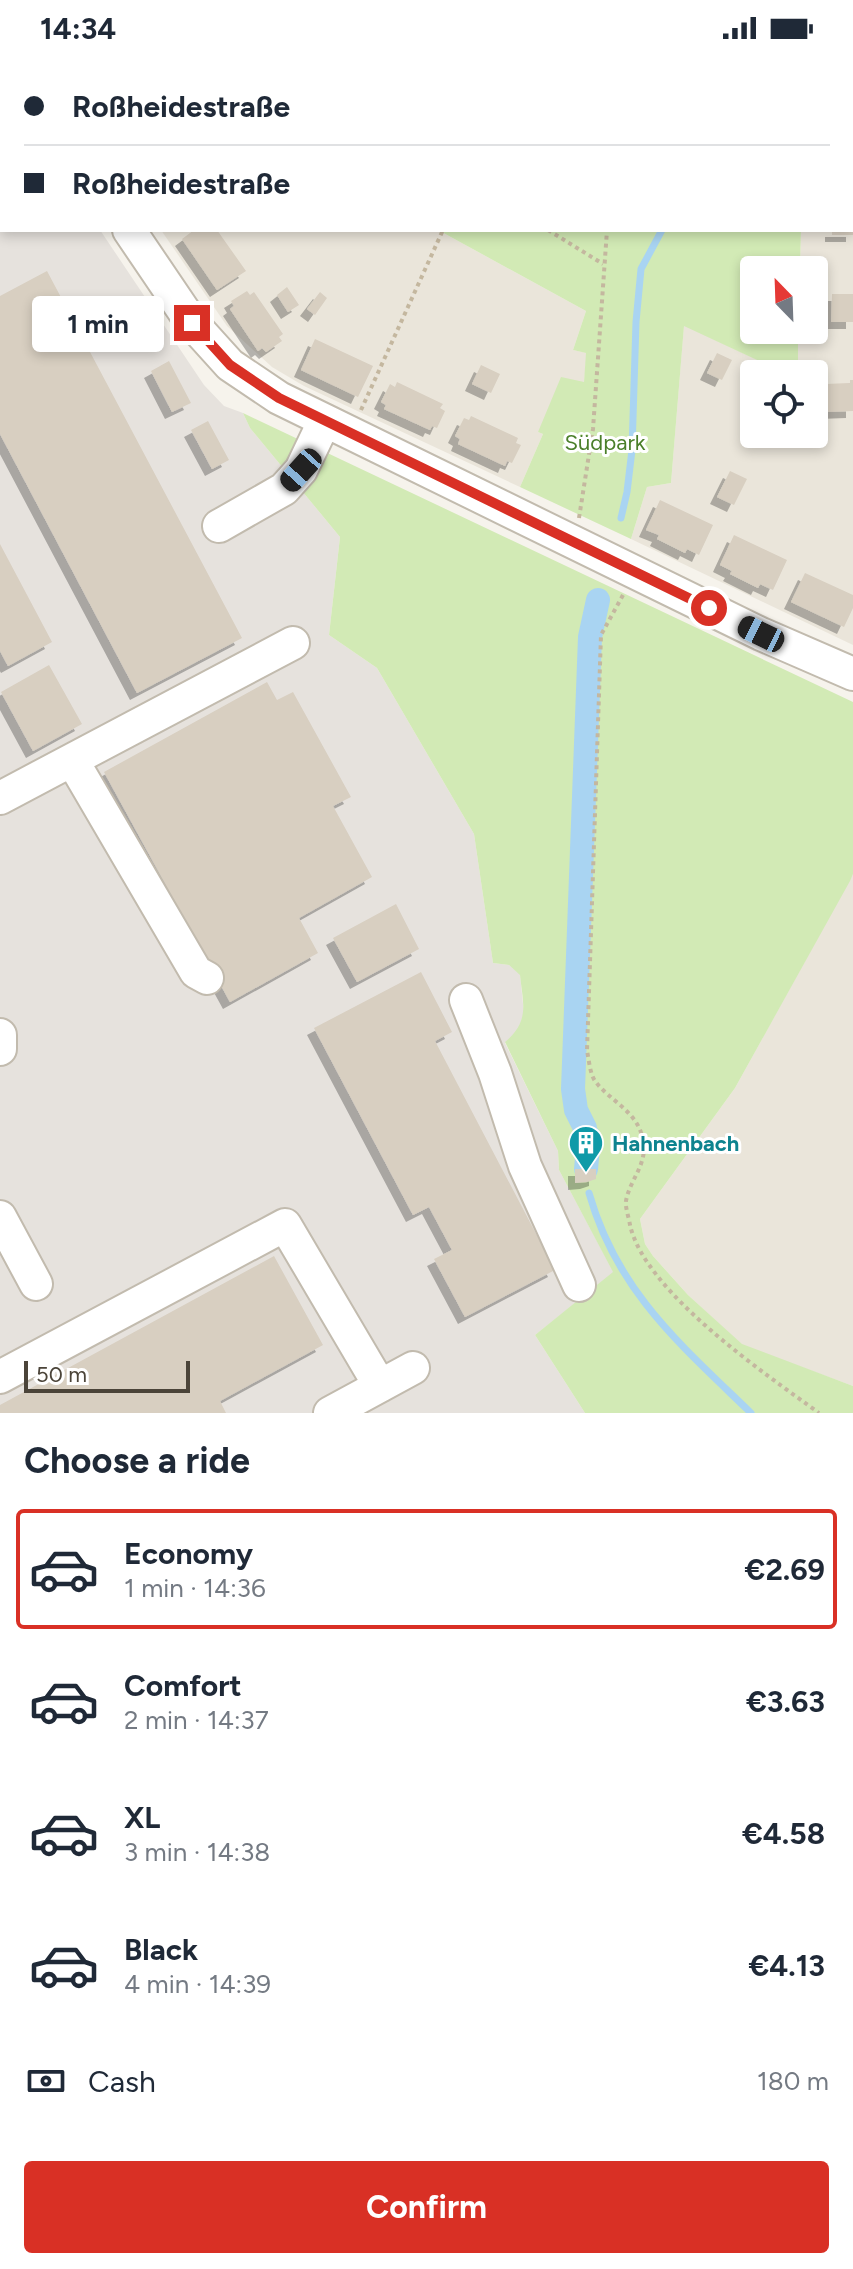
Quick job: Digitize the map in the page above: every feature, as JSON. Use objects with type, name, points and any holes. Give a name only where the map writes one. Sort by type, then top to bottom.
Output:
[{"type":"street","points":[[130,232],[192,323],[230,365],[279,398],[761,634],[853,674]]},
{"type":"street","points":[[219,526],[284,489],[337,428]]},
{"type":"street","points":[[0,798],[293,643]]},
{"type":"street","points":[[72,760],[196,972],[207,978]]},
{"type":"street","points":[[466,1000],[495,1073],[525,1166],[579,1285]]},
{"type":"street","points":[[0,1035],[0,1049]]},
{"type":"street","points":[[0,1217],[36,1284]]},
{"type":"street","points":[[0,1377],[285,1225],[380,1386]]},
{"type":"street","points":[[330,1413],[413,1368]]},
{"type":"path","points":[[337,428],[442,232]]},
{"type":"path","points":[[551,232],[603,264]]},
{"type":"path","points":[[578,520],[593,429],[607,232]]},
{"type":"path","points":[[618,608],[601,635],[598,684],[587,1051],[593,1079],[626,1109],[642,1136],[642,1165],[626,1201],[631,1228],[647,1263],[715,1333],[819,1413]]},
{"type":"shaded area","points":[[0,232],[101,232],[204,385],[224,406],[243,413],[250,428],[340,537],[329,635],[377,668],[474,834],[493,963],[509,965],[520,974],[524,1014],[518,1031],[505,1043],[558,1151],[559,1170],[614,1273],[535,1335],[585,1413],[0,1413]]},
{"type":"shaded area","points":[[162,232],[442,232],[586,311],[573,350],[587,353],[584,383],[538,432],[543,434],[520,487],[304,386],[272,367],[227,326]]},
{"type":"shaded area","points":[[801,232],[853,232],[853,645],[631,539],[647,487],[671,483],[684,325],[758,360],[740,360],[740,448],[828,448],[828,360],[798,360],[798,344],[828,344],[828,256],[800,256]]},
{"type":"shaded area","points":[[853,874],[853,1386],[742,1345],[688,1295],[653,1256],[645,1244],[640,1219],[735,1088]]},
{"type":"green space","name":"Südpark","points":[[442,232],[801,232],[800,256],[740,256],[740,344],[798,344],[798,360],[757,360],[684,326],[671,483],[647,487],[631,539],[520,487],[543,434],[538,432],[561,377],[584,382],[586,353],[573,350],[586,311]]},
{"type":"green space","points":[[243,413],[853,702],[853,874],[735,1088],[640,1219],[645,1244],[688,1295],[742,1344],[853,1386],[853,1413],[585,1413],[535,1335],[613,1272],[559,1170],[558,1151],[505,1042],[522,1019],[520,975],[509,965],[493,963],[474,834],[377,668],[329,635],[340,537],[250,428]]},
{"type":"building","points":[[191,232],[218,232],[246,271],[217,290],[182,239]]},
{"type":"building","points":[[832,232],[853,232],[853,235],[832,235]]},
{"type":"building","points":[[47,271],[242,638],[137,693],[0,434],[0,296]]},
{"type":"building","points":[[287,287],[299,305],[288,312],[277,295]]},
{"type":"building","points":[[247,291],[250,295],[254,292],[283,334],[279,337],[282,341],[266,352],[262,348],[258,351],[230,309],[234,306],[231,301]]},
{"type":"building","points":[[320,292],[327,298],[315,315],[307,309]]},
{"type":"building","points":[[832,294],[853,294],[853,322],[831,322]]},
{"type":"building","points":[[315,339],[373,366],[358,397],[301,370]]},
{"type":"building","points":[[717,353],[732,360],[722,380],[707,373]]},
{"type":"building","points":[[169,361],[191,403],[172,412],[151,371]]},
{"type":"building","points":[[481,365],[500,374],[491,393],[472,384]]},
{"type":"building","points":[[853,380],[853,411],[828,412],[828,384],[850,383]]},
{"type":"building","points":[[397,382],[443,404],[440,408],[445,411],[437,428],[432,426],[430,430],[384,409],[386,405],[381,402],[390,384],[395,387]]},
{"type":"building","points":[[471,416],[518,438],[516,443],[521,445],[512,463],[507,461],[505,466],[458,444],[460,439],[455,436],[464,418],[469,420]]},
{"type":"building","points":[[208,421],[229,460],[212,469],[191,430]]},
{"type":"building","points":[[730,471],[747,479],[734,505],[717,497]]},
{"type":"building","points":[[660,500],[713,525],[699,555],[687,549],[685,553],[646,530]]},
{"type":"building","points":[[734,535],[787,560],[773,590],[760,584],[758,588],[730,574],[732,571],[720,565]]},
{"type":"building","points":[[0,544],[52,642],[8,666],[0,651]]},
{"type":"building","points":[[805,573],[853,595],[853,608],[844,627],[791,602]]},
{"type":"building","points":[[49,665],[82,724],[33,751],[1,692]]},
{"type":"building","points":[[267,682],[277,700],[293,692],[351,797],[333,806],[372,877],[299,918],[318,953],[230,1002],[104,772]]},
{"type":"building","points":[[396,904],[419,949],[357,982],[333,938]]},
{"type":"building","points":[[421,972],[452,1032],[435,1041],[555,1270],[465,1317],[434,1259],[452,1250],[429,1207],[413,1215],[314,1028]]},
{"type":"building","name":"Hahnenbach","points":[[575,1169],[596,1169],[596,1179],[575,1183]]},
{"type":"building","points":[[274,1256],[323,1345],[220,1401],[226,1413],[0,1413],[0,1405]]},
{"type":"waterway","name":"Hahnenbach","points":[[621,518],[632,450],[641,269],[661,232]]},
{"type":"waterway","name":"Hahnenbach","points":[[585,1128],[576,1110],[573,1089],[590,637],[598,600]]},
{"type":"waterway","name":"Hahnenbach","points":[[586,1169],[589,1137]]},
{"type":"waterway","name":"Hahnenbach","points":[[589,1193],[616,1260],[634,1288],[676,1340],[751,1413]]},
{"type":"place","name":"Hahnenbach","points":[[586,1174]]},
{"type":"route","points":[[192,323],[230,365],[279,398],[709,608]]}]
